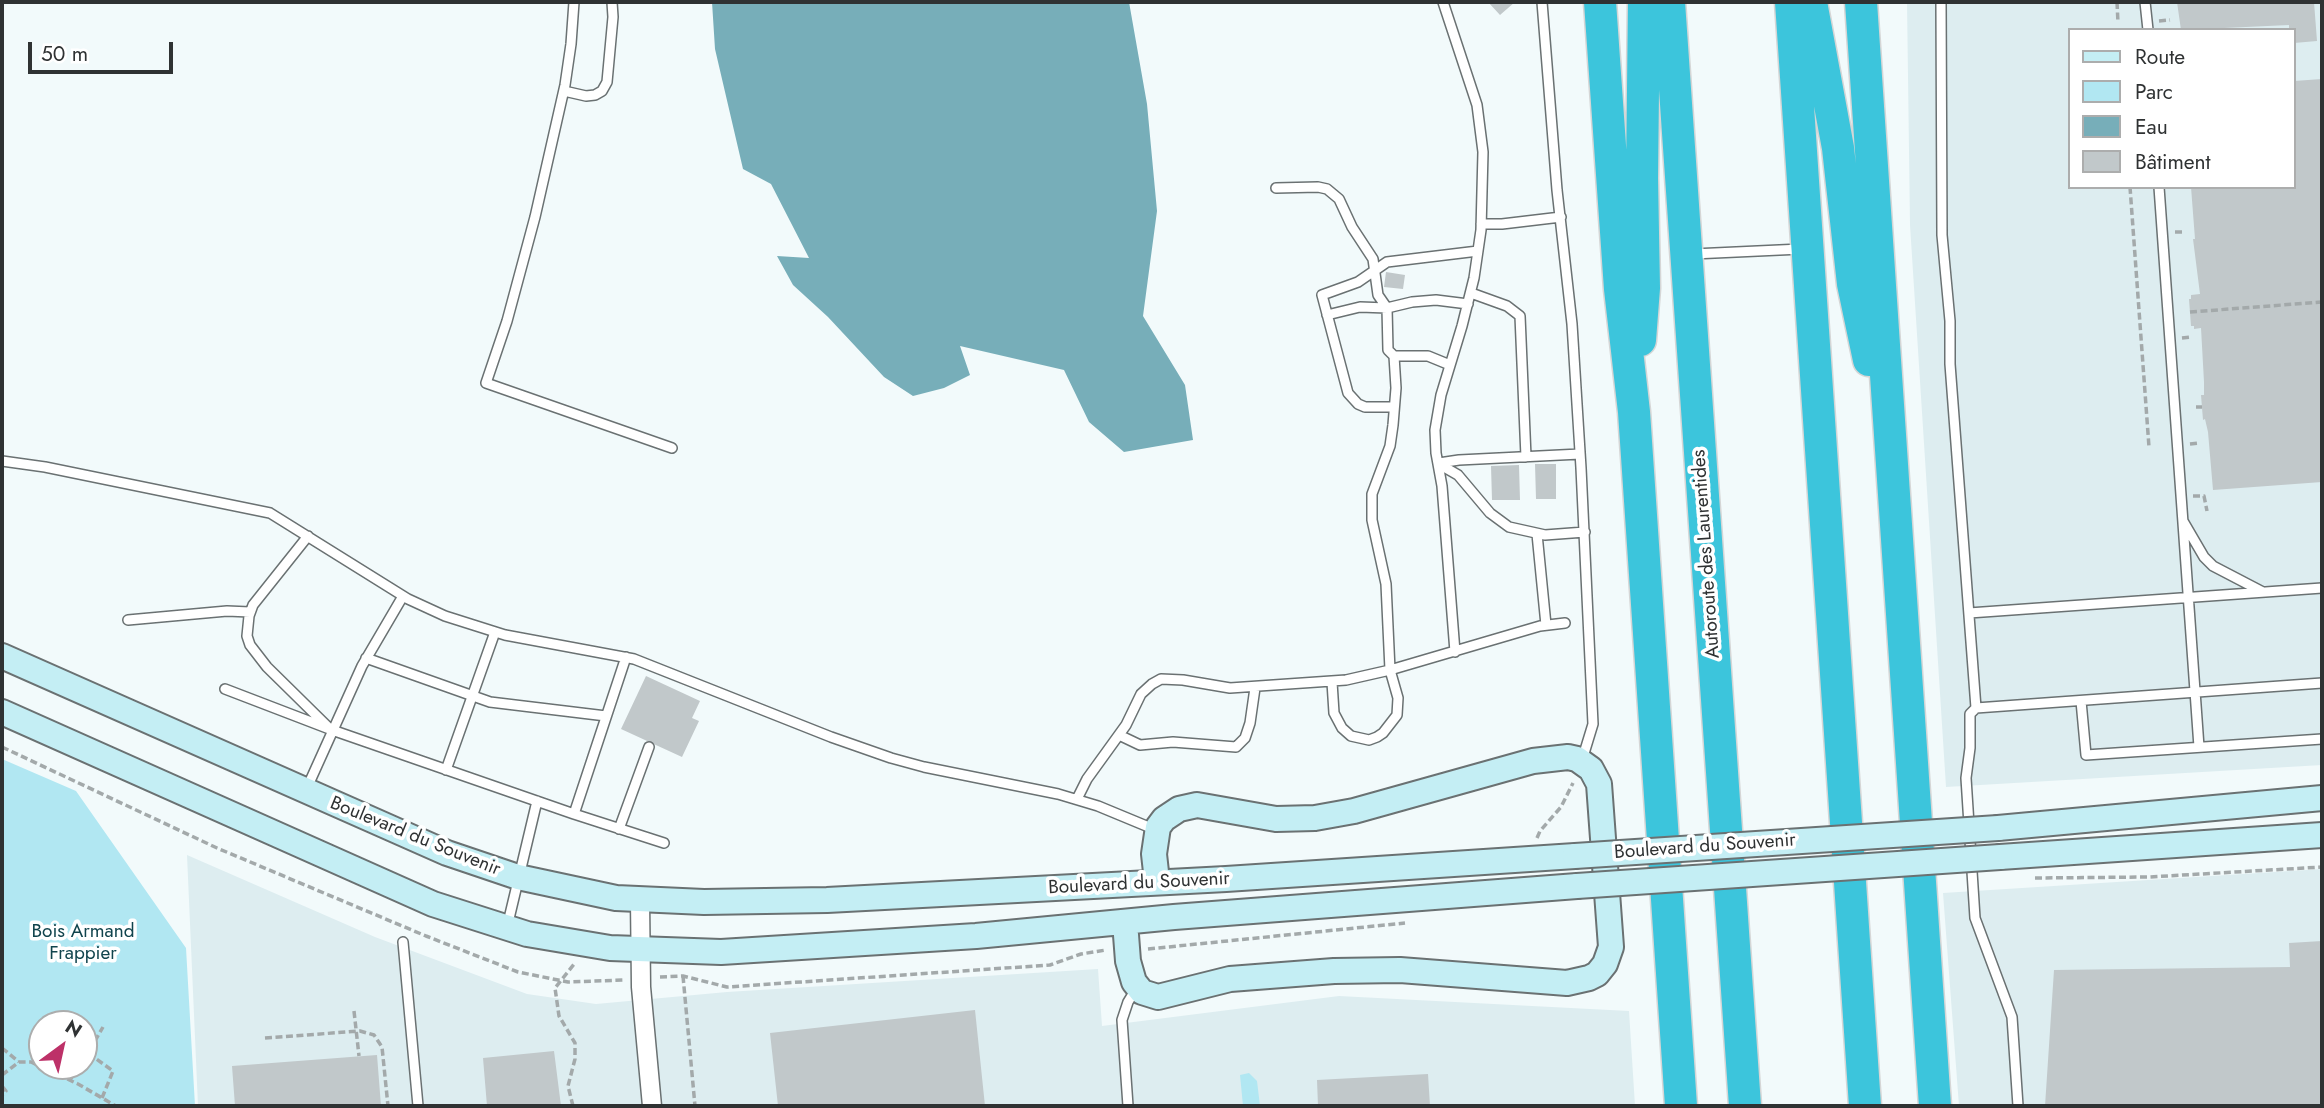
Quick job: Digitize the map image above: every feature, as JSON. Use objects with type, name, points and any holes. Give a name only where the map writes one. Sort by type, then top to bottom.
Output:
[{"type":"highway","points":[[1600,2],[1620,289],[1634,412],[1681,1106]]},
{"type":"highway","points":[[1634,412],[1644,288],[1644,2]]},
{"type":"highway","name":"Autoroute des Laurentides","points":[[1669,2],[1745,1106]]},
{"type":"highway","points":[[1791,2],[1865,1106]]},
{"type":"highway","points":[[1811,2],[1838,148],[1853,284],[1891,461]]},
{"type":"highway","points":[[1861,2],[1936,1106]]},
{"type":"street","name":"Boulevard du Souvenir","points":[[2,656],[447,853],[518,877],[561,888],[640,900],[827,900],[1226,879],[1998,828],[2322,798]]},
{"type":"street","name":"Boulevard du Souvenir","points":[[2,712],[408,893],[507,929],[552,939],[639,950],[721,952],[976,936],[1577,886],[2322,835]]},
{"type":"street","points":[[1125,922],[1131,975],[1138,988],[1147,995],[1158,997],[1230,979],[1361,970],[1400,970],[1567,983],[1589,978],[1605,964],[1611,947],[1602,799],[1596,775],[1581,762],[1559,757],[1534,761],[1354,811],[1315,818],[1276,818],[1209,806],[1188,806],[1170,813],[1157,831],[1154,854],[1157,881]]},
{"type":"street","points":[[640,900],[639,950],[652,1106]]},
{"type":"lane","points":[[574,2],[572,44],[564,91],[529,239],[507,321],[486,383],[672,448]]},
{"type":"lane","points":[[564,91],[586,96],[595,95],[602,91],[607,82],[612,2]]},
{"type":"lane","points":[[1443,2],[1471,84],[1482,129],[1484,194],[1471,293],[1437,414],[1435,443],[1455,652]]},
{"type":"lane","points":[[1542,2],[1572,324],[1585,532],[1593,724],[1581,762]]},
{"type":"lane","points":[[1941,2],[1942,234],[1976,708]]},
{"type":"lane","points":[[2146,2],[2148,28]]},
{"type":"lane","points":[[1276,188],[1309,186],[1326,189],[1339,199],[1352,227],[1370,254],[1378,295],[1387,308],[1388,349],[1394,356],[1394,407],[1390,446],[1372,494],[1370,507],[1386,584],[1390,670],[1398,698],[1397,715],[1383,733],[1369,740],[1351,736],[1342,728],[1334,713],[1332,682]]},
{"type":"lane","points":[[2159,189],[2199,747]]},
{"type":"lane","points":[[1482,224],[1560,217]]},
{"type":"lane","points":[[1686,254],[1806,248]]},
{"type":"lane","points":[[1394,407],[1365,407],[1353,399],[1346,387],[1322,295],[1359,282],[1387,262],[1478,251]]},
{"type":"lane","points":[[1471,293],[1507,306],[1520,316],[1526,457]]},
{"type":"lane","points":[[1327,315],[1360,307],[1387,308],[1436,300],[1468,304]]},
{"type":"lane","points":[[1394,356],[1428,356],[1450,365]]},
{"type":"lane","points":[[1439,464],[1580,454]]},
{"type":"lane","points":[[2,461],[248,506],[282,518],[403,596],[444,616],[495,632],[626,657],[891,758],[1077,799],[1157,831]]},
{"type":"lane","points":[[1439,464],[1465,482],[1490,513],[1509,527],[1556,536],[1585,532]]},
{"type":"lane","points":[[2182,520],[2204,557],[2213,566],[2263,592]]},
{"type":"lane","points":[[1537,534],[1546,625]]},
{"type":"lane","points":[[308,536],[276,574],[250,612],[247,636],[257,656],[332,730]]},
{"type":"lane","points":[[1969,613],[2322,588]]},
{"type":"lane","points":[[305,791],[366,658],[403,596]]},
{"type":"lane","points":[[128,621],[227,611],[250,612]]},
{"type":"lane","points":[[1077,799],[1087,779],[1119,735],[1141,694],[1161,679],[1183,680],[1217,687],[1255,688],[1332,682],[1390,670],[1546,625],[1565,623]]},
{"type":"lane","points":[[446,770],[495,632]]},
{"type":"lane","points":[[574,814],[626,657]]},
{"type":"lane","points":[[366,658],[503,704],[606,716]]},
{"type":"lane","points":[[2018,1106],[2012,1017],[1975,918],[1966,778],[1970,748],[1970,714],[1976,708],[2322,683]]},
{"type":"lane","points":[[1119,735],[1140,746],[1173,742],[1237,747],[1245,738],[1250,723],[1255,688]]},
{"type":"lane","points":[[225,689],[332,730],[664,844]]},
{"type":"lane","points":[[2081,701],[2086,755],[2322,739]]},
{"type":"lane","points":[[619,829],[649,747]]},
{"type":"lane","points":[[507,929],[537,802]]},
{"type":"lane","points":[[403,942],[418,1106]]},
{"type":"lane","points":[[1128,1106],[1122,1020],[1128,1002],[1138,988]]},
{"type":"path","points":[[2117,2],[2118,23]]},
{"type":"path","points":[[2130,189],[2149,447]]},
{"type":"path","points":[[2190,312],[2322,302]]},
{"type":"path","points":[[2204,496],[2207,511]]},
{"type":"path","points":[[2,747],[217,848],[518,972],[558,981],[618,980]]},
{"type":"path","points":[[1537,838],[1561,807],[1581,762]]},
{"type":"path","points":[[2033,878],[2149,877],[2322,867]]},
{"type":"path","points":[[1155,949],[1413,922]]},
{"type":"path","points":[[695,1106],[683,976],[727,987],[1050,965],[1094,951]]},
{"type":"path","points":[[573,1106],[568,1086],[576,1050],[575,1043],[557,1008],[555,988],[576,962]]},
{"type":"path","points":[[354,1012],[359,1056]]},
{"type":"path","points":[[98,1034],[103,1027]]},
{"type":"path","points":[[265,1038],[356,1031],[374,1035],[383,1047],[388,1106]]},
{"type":"path","points":[[2,1048],[19,1062]]},
{"type":"path","points":[[98,1060],[113,1071],[102,1098]]},
{"type":"path","points":[[2,1074],[19,1062],[28,1062]]},
{"type":"path","points":[[70,1080],[116,1106]]},
{"type":"path","points":[[2,1086],[6,1091],[2,1095]]},
{"type":"shaded area","points":[[1907,2],[2322,2],[2322,765],[1946,787],[1910,225]]},
{"type":"shaded area","points":[[187,855],[375,937],[527,994],[596,1004],[727,992],[1098,969],[1102,1026],[1339,996],[1629,1011],[1635,1106],[198,1106]]},
{"type":"shaded area","points":[[2322,869],[2322,1106],[1959,1106],[1943,893]]},
{"type":"green space","name":"Bois Armand Frappier","points":[[2,759],[76,791],[186,948],[195,1106],[2,1106]]},
{"type":"green space","points":[[1249,1073],[1257,1081],[1260,1106],[1243,1106],[1240,1075]]},
{"type":"water","points":[[712,2],[1129,2],[1147,104],[1157,211],[1143,316],[1185,385],[1193,440],[1124,452],[1089,422],[1064,370],[960,346],[970,375],[944,388],[913,396],[884,377],[828,317],[793,285],[777,256],[809,258],[771,184],[743,169],[715,49]]},
{"type":"building","points":[[1488,2],[1515,2],[1500,15]]},
{"type":"building","points":[[2177,2],[2314,2],[2317,41],[2296,43],[2296,28],[2289,28],[2289,25],[2181,28]]},
{"type":"building","points":[[2322,79],[2322,482],[2213,490],[2208,432],[2205,419],[2203,420],[2201,395],[2204,395],[2204,382],[2201,328],[2194,329],[2194,326],[2191,326],[2189,299],[2191,295],[2200,294],[2193,239],[2191,189],[2296,189],[2296,81]]},
{"type":"building","points":[[1386,272],[1405,275],[1403,289],[1384,287]]},
{"type":"building","points":[[1535,464],[1556,464],[1556,499],[1536,499]]},
{"type":"building","points":[[1519,465],[1520,500],[1492,500],[1491,466]]},
{"type":"building","points":[[646,676],[700,701],[692,718],[699,721],[682,757],[621,729]]},
{"type":"building","points":[[2322,941],[2322,1106],[2045,1106],[2054,970],[2290,967],[2289,943]]},
{"type":"building","points":[[975,1010],[985,1106],[778,1106],[770,1033]]},
{"type":"building","points":[[554,1051],[561,1106],[487,1106],[483,1058]]},
{"type":"building","points":[[377,1055],[381,1106],[235,1106],[232,1066]]},
{"type":"building","points":[[1428,1074],[1430,1106],[1318,1106],[1317,1080]]}]
